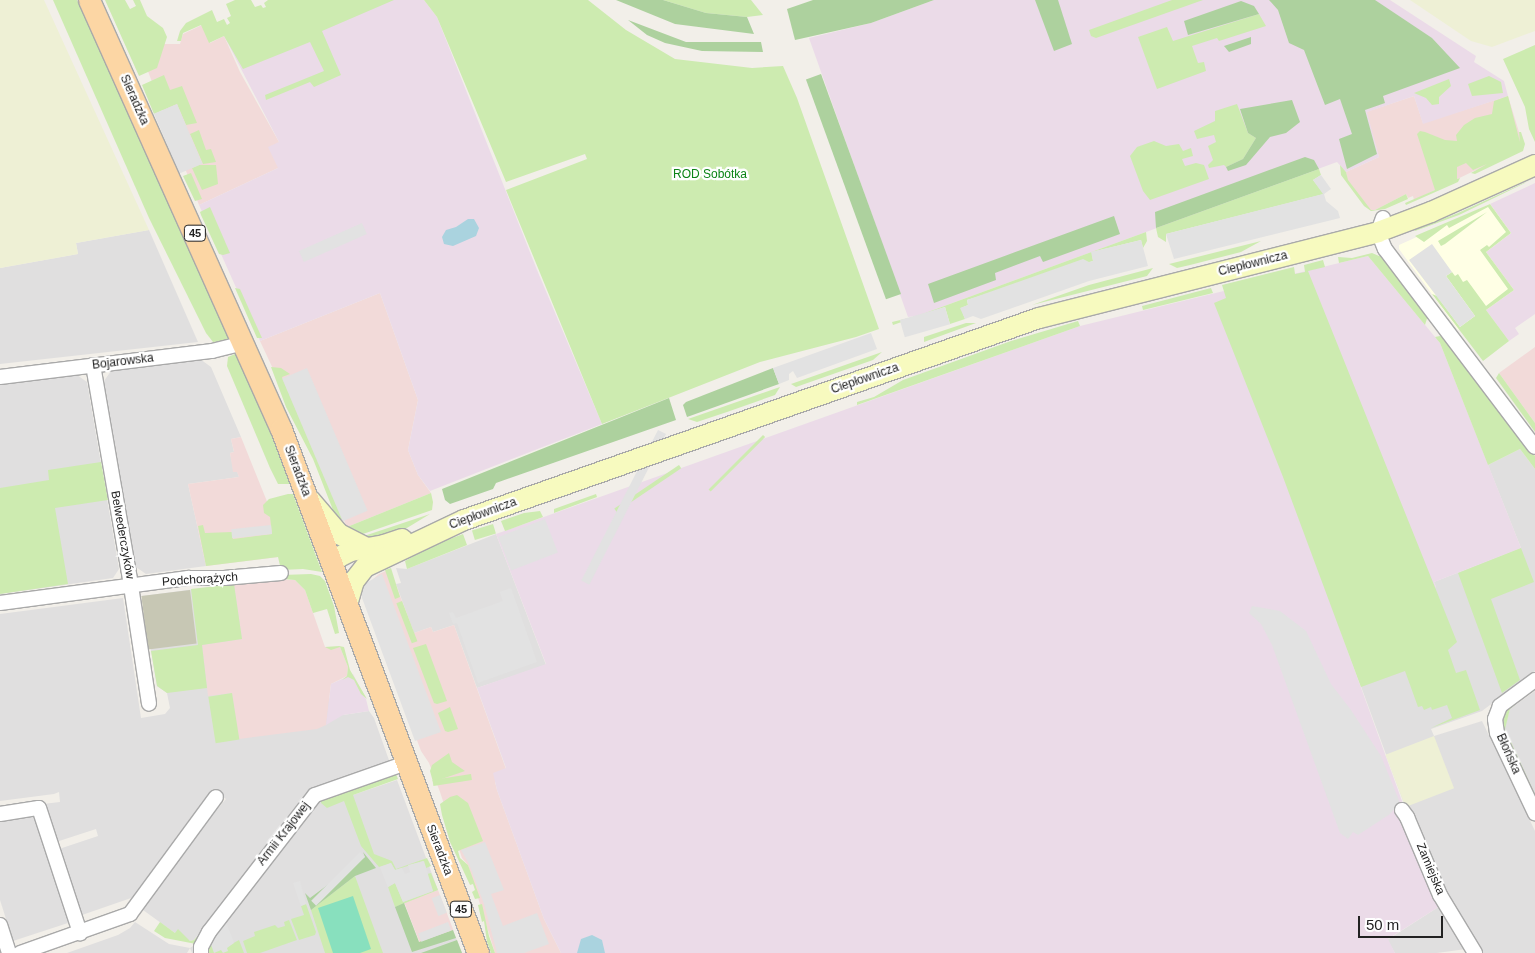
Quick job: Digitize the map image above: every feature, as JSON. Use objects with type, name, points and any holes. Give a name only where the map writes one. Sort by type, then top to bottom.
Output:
[{"type":"main road","name":"Sieradzka","points":[[89,0],[244,343],[307,497],[478,953]]},
{"type":"main road","name":"Ciepłownicza","points":[[332,564],[345,554],[393,542],[445,514],[1018,313],[1359,225],[1381,225],[1535,150]]},
{"type":"main road","name":"Ciepłownicza","points":[[365,567],[456,523],[1026,323],[1431,212],[1535,165]]},
{"type":"main road","points":[[307,497],[339,534],[364,548]]},
{"type":"main road","points":[[332,564],[365,567]]},
{"type":"main road","points":[[347,605],[354,581],[365,567]]},
{"type":"street","points":[[1381,225],[1388,253],[1535,447]]},
{"type":"street","name":"Bojarowska","points":[[0,377],[212,351],[244,343]]},
{"type":"street","name":"Belwederczyków","points":[[93,366],[131,586],[149,704]]},
{"type":"street","name":"Podchorążych","points":[[0,603],[188,578],[224,578],[281,573]]},
{"type":"street","name":"Błońska","points":[[1535,680],[1500,706],[1495,719],[1497,733],[1535,813]]},
{"type":"street","name":"Armii Krajowej","points":[[200,953],[206,937],[225,911],[315,796],[406,763]]},
{"type":"street","points":[[29,952],[130,914],[216,797]]},
{"type":"street","points":[[0,814],[39,808],[80,933]]},
{"type":"street","name":"Zamiejska","points":[[1402,810],[1407,817],[1440,895],[1475,953]]},
{"type":"street","points":[[0,925],[9,953]]},
{"type":"shaded area","points":[[0,0],[44,0],[149,230],[76,243],[78,254],[0,268]]},
{"type":"shaded area","points":[[306,0],[424,0],[437,17],[537,270],[602,424],[430,491],[418,475],[408,450],[418,400],[380,293],[260,341],[199,205],[278,168],[268,147],[279,142],[224,36]]},
{"type":"shaded area","points":[[934,0],[1390,0],[1476,56],[1474,62],[1504,81],[1508,96],[1423,124],[1414,96],[1367,112],[1379,157],[1346,172],[1337,162],[917,316],[908,317],[809,38],[871,23]]},
{"type":"shaded area","points":[[1410,0],[1535,0],[1535,31],[1492,47],[1471,41]]},
{"type":"shaded area","points":[[202,25],[210,43],[224,36],[240,72],[279,142],[278,168],[199,205],[141,53],[161,44],[180,44],[183,34]]},
{"type":"shaded area","points":[[1414,96],[1423,123],[1508,96],[1522,142],[1513,146],[1511,153],[1414,200],[1413,196],[1408,198],[1406,194],[1375,210],[1370,210],[1347,180],[1346,172],[1379,157],[1366,112]]},
{"type":"shaded area","points":[[177,104],[202,164],[179,174],[154,114]]},
{"type":"shaded area","points":[[1321,175],[1331,189],[1324,194],[1326,201],[1338,211],[1340,218],[1174,259],[1166,234],[1323,194],[1313,180]]},
{"type":"shaded area","points":[[1535,183],[1535,314],[1515,328],[1519,334],[1509,341],[1486,310],[1486,252],[1511,233],[1490,204]]},
{"type":"shaded area","points":[[1490,204],[1511,233],[1486,252],[1514,290],[1458,330],[1399,249],[1399,245]]},
{"type":"shaded area","points":[[362,223],[367,234],[304,262],[299,251]]},
{"type":"shaded area","points":[[149,230],[198,342],[0,364],[0,268],[78,254],[76,243]]},
{"type":"shaded area","points":[[1141,240],[1148,266],[1089,281],[981,319],[973,316],[965,319],[960,308],[968,305],[967,300],[1083,259],[1089,262],[1093,261],[1091,252]]},
{"type":"shaded area","points":[[1432,244],[1452,272],[1446,276],[1475,316],[1460,327],[1409,260]]},
{"type":"shaded area","points":[[1368,256],[1440,343],[1521,548],[1434,582],[1436,587],[1338,624],[1440,906],[1388,939],[1395,953],[561,953],[544,919],[497,790],[493,773],[506,768],[477,688],[546,664],[496,534],[1080,326]]},
{"type":"shaded area","points":[[380,293],[418,400],[408,450],[418,475],[431,493],[347,527],[260,341]]},
{"type":"shaded area","points":[[945,307],[950,324],[905,337],[900,320]]},
{"type":"shaded area","points":[[871,333],[877,349],[797,378],[793,371],[789,374],[789,380],[779,384],[773,368]]},
{"type":"shaded area","points":[[1535,347],[1535,423],[1499,373]]},
{"type":"shaded area","points":[[200,359],[211,367],[241,437],[231,439],[234,452],[230,453],[234,472],[237,471],[239,477],[188,484],[206,566],[146,574],[136,567],[104,381],[111,371]]},
{"type":"shaded area","points":[[307,368],[368,511],[343,521],[282,379]]},
{"type":"shaded area","points":[[77,375],[87,382],[119,569],[113,578],[0,594],[0,385]]},
{"type":"shaded area","points":[[658,430],[666,434],[589,585],[581,581]]},
{"type":"shaded area","points":[[241,437],[285,546],[278,557],[206,566],[188,484],[239,477],[237,472],[233,472],[230,453],[234,452],[231,439]]},
{"type":"shaded area","points":[[1520,449],[1535,469],[1535,671],[1482,711],[1431,729],[1434,736],[1482,721],[1535,831],[1535,953],[1480,953],[1448,897],[1409,805],[1405,806],[1338,624],[1436,587],[1434,582],[1521,548],[1488,465]]},
{"type":"shaded area","points":[[545,519],[558,553],[511,571],[498,537]]},
{"type":"shaded area","points":[[271,525],[272,534],[232,538],[231,529]]},
{"type":"shaded area","points":[[496,534],[546,665],[477,688],[454,625],[433,632],[431,627],[414,633],[396,584],[401,583],[396,568],[407,569]]},
{"type":"shaded area","points":[[390,569],[414,633],[431,627],[433,632],[454,625],[506,769],[495,782],[497,790],[544,919],[561,953],[495,953],[468,865],[462,858],[440,792],[429,763],[421,751],[364,598],[364,587],[379,574]]},
{"type":"shaded area","points":[[382,574],[441,732],[415,741],[362,598],[362,589],[366,583]]},
{"type":"shaded area","points":[[268,579],[295,580],[305,590],[325,647],[340,647],[348,667],[347,676],[331,684],[326,725],[317,729],[239,739],[232,693],[208,696],[202,645],[242,639],[234,584]]},
{"type":"shaded area","points":[[234,584],[343,715],[369,711],[374,718],[390,763],[310,789],[194,940],[190,941],[175,933],[143,910],[205,823],[226,799],[213,789],[134,897],[82,915],[59,849],[98,836],[96,829],[56,842],[43,804],[60,802],[59,792],[0,801],[0,614],[123,598],[141,718],[165,714],[170,708],[167,693],[157,686],[142,596]]},
{"type":"shaded area","points":[[511,588],[537,662],[478,683],[457,623],[453,624],[449,613],[453,612],[456,618],[503,601],[500,592]]},
{"type":"shaded area","points":[[190,590],[197,644],[148,650],[141,596]]},
{"type":"shaded area","points":[[1252,606],[1280,611],[1306,631],[1331,684],[1351,710],[1381,756],[1400,803],[1390,814],[1358,835],[1353,832],[1348,839],[1340,833],[1272,645],[1261,624],[1249,613]]},
{"type":"shaded area","points":[[353,674],[366,699],[369,711],[343,715],[326,725],[331,684]]},
{"type":"shaded area","points":[[1535,691],[1535,794],[1504,729],[1510,709]]},
{"type":"shaded area","points":[[1434,736],[1454,788],[1406,807],[1385,755]]},
{"type":"shaded area","points":[[397,780],[438,890],[404,904],[419,942],[453,930],[462,953],[192,953],[190,948],[196,944],[302,816],[321,801],[351,790],[353,795]]},
{"type":"shaded area","points":[[35,813],[71,922],[13,941],[0,900],[0,819]]},
{"type":"shaded area","points":[[485,842],[504,890],[491,894],[503,926],[537,913],[549,944],[524,953],[497,953],[484,904],[469,864],[461,850]]},
{"type":"shaded area","points":[[360,852],[365,857],[316,906],[311,901]]},
{"type":"shaded area","points":[[424,861],[433,891],[403,902],[395,883],[388,887],[380,867],[391,863],[395,870],[402,868],[405,874],[410,872],[408,865]]},
{"type":"shaded area","points":[[300,881],[306,904],[301,906],[293,883]]},
{"type":"shaded area","points":[[438,890],[453,930],[420,943],[404,903]]},
{"type":"shaded area","points":[[440,895],[447,913],[438,916],[432,898]]},
{"type":"shaded area","points":[[1440,906],[1466,949],[1437,953],[1395,953],[1387,940]]},
{"type":"shaded area","points":[[135,922],[169,944],[190,948],[187,953],[67,953],[118,935],[130,928]]},
{"type":"shaded area","points":[[226,922],[234,943],[227,948],[228,951],[223,953],[221,950],[214,953],[209,939],[219,925]]},
{"type":"shaded area","points":[[448,922],[451,930],[421,942],[418,933]]},
{"type":"green space","points":[[53,0],[77,0],[231,339],[228,341],[213,342],[206,333],[149,218]]},
{"type":"green space","points":[[105,0],[125,0],[130,9],[136,6],[133,0],[140,0],[147,16],[163,28],[167,37],[157,68],[139,76]]},
{"type":"green space","points":[[235,0],[251,0],[255,7],[261,5],[263,8],[266,7],[264,3],[268,0],[394,0],[322,31],[341,75],[314,87],[310,82],[266,100],[265,95],[324,71],[310,42],[243,69],[224,36],[209,43],[201,25],[183,33],[181,41],[177,41],[180,31],[186,23],[212,10],[217,22],[224,19],[227,25],[230,23],[227,18],[231,16],[226,4]]},
{"type":"green space","name":"ROD Sobótka","points":[[424,0],[588,0],[626,30],[675,59],[752,68],[783,66],[797,98],[879,329],[856,337],[760,362],[602,424],[506,190],[587,159],[585,154],[506,182],[437,17]]},
{"type":"green space","points":[[616,0],[663,0],[706,13],[747,17],[754,34],[675,24]]},
{"type":"green space","points":[[663,0],[751,0],[763,15],[747,17],[706,13]]},
{"type":"green space","points":[[813,0],[934,0],[871,23],[795,40],[787,9]]},
{"type":"green space","points":[[1035,0],[1058,0],[1072,44],[1054,51]]},
{"type":"green space","points":[[1172,0],[1203,0],[1096,38],[1091,36],[1089,30]]},
{"type":"green space","points":[[1269,0],[1375,0],[1432,38],[1460,68],[1383,96],[1385,103],[1365,110],[1377,154],[1347,169],[1339,139],[1352,134],[1340,99],[1325,105],[1304,50],[1289,43],[1278,10]]},
{"type":"green space","points":[[1241,1],[1254,6],[1259,14],[1188,35],[1184,21]]},
{"type":"green space","points":[[1259,14],[1266,26],[1219,41],[1217,38],[1192,46],[1198,63],[1204,62],[1206,71],[1157,89],[1138,37],[1167,27],[1173,41]]},
{"type":"green space","points":[[628,20],[686,42],[761,42],[763,52],[702,51],[665,43],[647,35]]},
{"type":"green space","points":[[1251,37],[1251,44],[1229,52],[1224,46]]},
{"type":"green space","points":[[1535,45],[1535,142],[1529,129],[1525,107],[1503,59]]},
{"type":"green space","points":[[821,74],[901,294],[886,299],[806,79]]},
{"type":"green space","points":[[164,75],[170,90],[182,86],[197,123],[186,125],[177,104],[154,114],[142,85]]},
{"type":"green space","points":[[1489,76],[1501,82],[1503,93],[1472,96],[1468,84]]},
{"type":"green space","points":[[1449,79],[1451,86],[1439,97],[1439,104],[1432,105],[1426,98],[1414,93]]},
{"type":"green space","points":[[1508,96],[1520,142],[1519,132],[1521,132],[1525,144],[1523,151],[1475,174],[1471,173],[1487,164],[1473,170],[1466,163],[1457,167],[1457,179],[1460,178],[1458,182],[1406,205],[1405,203],[1435,190],[1417,134],[1420,131],[1445,140],[1457,141],[1456,135],[1464,125],[1475,118],[1492,114],[1494,101]]},
{"type":"green space","points":[[1292,100],[1300,122],[1286,133],[1270,137],[1246,165],[1228,171],[1226,167],[1243,159],[1256,138],[1248,133],[1240,109]]},
{"type":"green space","points":[[1237,104],[1248,133],[1256,138],[1243,159],[1226,167],[1224,165],[1209,168],[1208,165],[1213,160],[1208,146],[1216,142],[1214,135],[1197,139],[1194,131],[1215,121],[1215,111]]},
{"type":"green space","points":[[199,130],[206,150],[211,149],[216,162],[203,164],[190,134]]},
{"type":"green space","points":[[1154,141],[1166,146],[1179,144],[1183,151],[1191,148],[1193,156],[1182,159],[1185,166],[1196,163],[1204,165],[1209,179],[1150,200],[1143,191],[1130,156],[1137,147]]},
{"type":"green space","points":[[1305,157],[1314,160],[1319,169],[1156,228],[1155,212]]},
{"type":"green space","points":[[199,165],[216,165],[218,184],[202,190],[192,168]]},
{"type":"green space","points":[[1340,165],[1346,172],[1348,180],[1371,210],[1375,210],[1406,194],[1408,199],[1385,209],[1371,211],[1364,206],[1341,175]]},
{"type":"green space","points":[[1319,169],[1321,175],[1313,180],[1324,194],[1166,234],[1166,242],[1158,237],[1156,228]]},
{"type":"green space","points":[[191,173],[202,199],[195,201],[183,176]]},
{"type":"green space","points":[[1535,178],[1459,215],[1414,230],[1458,213]]},
{"type":"green space","points":[[1490,204],[1511,233],[1486,252],[1514,290],[1486,310],[1509,341],[1483,361],[1432,294],[1437,296],[1460,327],[1475,316],[1446,276],[1452,272],[1455,276],[1458,274],[1463,282],[1467,280],[1486,306],[1508,289],[1480,250],[1487,245],[1489,247],[1506,232],[1488,207],[1449,228],[1447,225],[1424,242],[1415,236]]},
{"type":"green space","points":[[210,207],[230,253],[219,254],[201,215],[200,212]]},
{"type":"green space","points":[[1487,212],[1445,244],[1441,246],[1438,241]]},
{"type":"green space","points":[[1114,216],[1120,234],[1043,262],[1040,256],[995,273],[996,280],[934,303],[928,284]]},
{"type":"green space","points":[[1146,232],[1147,241],[1143,248],[1141,240],[1092,252],[1093,261],[967,300],[968,305],[961,308],[965,319],[950,324],[945,307],[893,325],[892,322],[917,316]]},
{"type":"green space","points":[[1261,241],[1241,252],[1190,265],[1177,268],[1169,264]]},
{"type":"green space","points":[[1372,253],[1381,255],[1428,315],[1425,325],[1368,256],[1339,263],[1338,257],[1352,258]]},
{"type":"green space","points":[[1323,260],[1325,267],[1308,271],[1457,642],[1448,650],[1456,673],[1466,670],[1480,710],[1431,728],[1452,718],[1447,705],[1432,710],[1431,707],[1424,710],[1422,706],[1418,707],[1405,671],[1361,687],[1283,477],[1214,303],[1226,298],[1222,285],[1294,267],[1295,274],[1305,272],[1304,265]]},
{"type":"green space","points":[[1153,268],[1147,276],[1032,305],[1089,285]]},
{"type":"green space","points":[[235,288],[240,289],[262,338],[257,338]]},
{"type":"green space","points":[[1211,288],[1213,293],[1143,310],[1142,306]]},
{"type":"green space","points":[[1078,321],[1080,326],[857,405],[857,402],[874,397],[903,380],[1011,341]]},
{"type":"green space","points":[[966,323],[976,323],[924,342],[924,337]]},
{"type":"green space","points":[[1435,337],[1444,337],[1535,456],[1535,469],[1520,449],[1488,465],[1440,343]]},
{"type":"green space","points":[[882,352],[873,360],[796,387],[791,384]]},
{"type":"green space","points":[[235,354],[279,451],[290,484],[278,484],[270,468],[227,366],[228,357]]},
{"type":"green space","points":[[271,367],[281,368],[290,374],[282,377],[343,519],[340,520],[333,510],[313,459],[286,407]]},
{"type":"green space","points":[[773,368],[779,384],[687,417],[683,405],[686,402]]},
{"type":"green space","points":[[1499,373],[1535,423],[1535,432],[1496,378]]},
{"type":"green space","points":[[780,387],[775,395],[727,412],[697,422],[688,419]]},
{"type":"green space","points":[[669,398],[676,420],[496,483],[493,489],[450,504],[445,500],[442,489]]},
{"type":"green space","points":[[763,435],[765,437],[711,492],[709,489]]},
{"type":"green space","points":[[101,462],[108,500],[55,508],[68,584],[0,594],[0,488],[49,480],[48,470]]},
{"type":"green space","points":[[679,465],[681,468],[617,512],[614,509]]},
{"type":"green space","points":[[431,493],[432,510],[360,535],[347,527]]},
{"type":"green space","points":[[293,494],[322,572],[303,569],[281,570],[278,557],[206,566],[198,526],[203,525],[205,533],[232,532],[233,539],[272,534],[270,517],[264,513],[263,505],[269,499]]},
{"type":"green space","points":[[596,494],[597,497],[554,513],[554,509]]},
{"type":"green space","points":[[540,511],[543,517],[505,531],[501,521],[524,513]]},
{"type":"green space","points":[[430,514],[397,534],[371,541],[364,536]]},
{"type":"green space","points":[[493,524],[496,534],[475,540],[472,530]]},
{"type":"green space","points":[[463,534],[467,545],[407,569],[405,561],[431,546]]},
{"type":"green space","points":[[1521,548],[1534,582],[1491,599],[1520,680],[1502,693],[1458,573]]},
{"type":"green space","points":[[391,568],[400,597],[395,599],[385,570]]},
{"type":"green space","points":[[311,574],[320,576],[325,581],[334,606],[339,633],[335,634],[327,609],[313,613],[305,590],[295,580],[283,579],[282,575]]},
{"type":"green space","points":[[234,584],[242,639],[202,645],[207,688],[167,693],[157,686],[151,651],[198,645],[191,589]]},
{"type":"green space","points":[[402,601],[417,641],[412,643],[396,603]]},
{"type":"green space","points":[[426,644],[447,701],[437,704],[434,703],[413,648]]},
{"type":"green space","points":[[339,646],[344,647],[350,670],[367,699],[361,694],[354,680],[348,677],[342,680],[347,676],[348,667],[340,647],[331,650],[325,647]]},
{"type":"green space","points":[[232,693],[239,739],[216,743],[208,697]]},
{"type":"green space","points":[[1513,703],[1515,705],[1510,709],[1505,729],[1535,794],[1535,800],[1503,731],[1504,712]]},
{"type":"green space","points":[[450,707],[458,729],[448,732],[445,731],[438,713]]},
{"type":"green space","points":[[449,753],[452,762],[465,771],[433,782],[430,771],[432,765]]},
{"type":"green space","points":[[396,774],[398,779],[353,795],[374,854],[392,861],[396,869],[427,858],[431,866],[426,868],[423,861],[395,870],[391,863],[379,867],[361,846],[344,801],[327,808],[321,803],[321,801]]},
{"type":"green space","points":[[471,774],[472,780],[433,786],[432,780]]},
{"type":"green space","points":[[457,795],[468,803],[483,841],[458,851],[460,858],[468,865],[480,898],[475,899],[472,892],[475,890],[473,884],[470,885],[450,842],[440,804],[450,797]]},
{"type":"green space","points":[[363,852],[376,868],[355,876],[311,910],[305,893],[310,898],[365,857]]},
{"type":"green space","points":[[431,873],[438,890],[395,907],[388,887],[395,883],[403,902],[433,891],[427,874]]},
{"type":"green space","points":[[355,876],[383,953],[325,953],[311,910]]},
{"type":"green space","points":[[353,896],[371,949],[360,953],[333,953],[318,908]]},
{"type":"green space","points":[[404,903],[419,942],[453,930],[456,938],[412,952],[395,907]]},
{"type":"green space","points":[[306,904],[316,932],[315,935],[299,940],[291,919],[304,915],[301,906]]},
{"type":"green space","points":[[482,904],[495,953],[491,953],[487,942],[484,921],[482,922],[478,905]]},
{"type":"green space","points":[[289,920],[297,940],[260,953],[247,953],[243,941],[255,936],[254,932],[275,925],[278,928],[285,926],[284,922]]},
{"type":"green space","points":[[160,922],[175,933],[178,929],[190,941],[194,940],[207,926],[196,944],[165,938],[154,931]]},
{"type":"green space","points":[[239,940],[244,953],[206,953],[208,941],[221,950]]},
{"type":"green space","points":[[457,940],[462,953],[421,953]]},
{"type":"water","points":[[468,219],[474,219],[479,228],[476,236],[453,246],[444,244],[442,237],[446,230],[456,227]]},
{"type":"water","points":[[592,935],[602,940],[605,953],[577,953],[581,939]]}]
